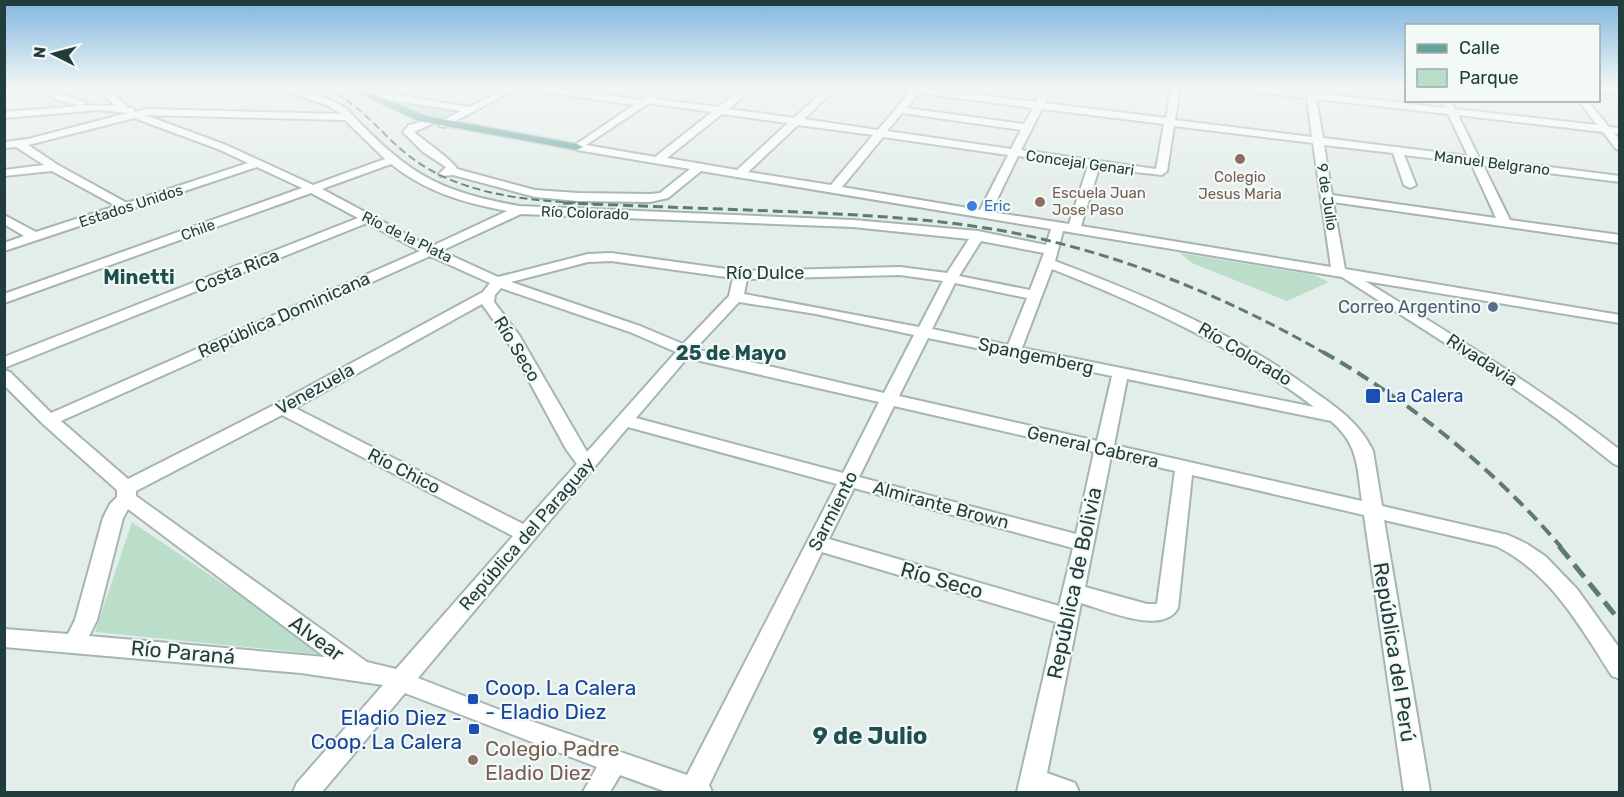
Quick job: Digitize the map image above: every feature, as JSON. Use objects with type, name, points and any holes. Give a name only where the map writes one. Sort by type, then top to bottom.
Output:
[{"type":"main road","points":[[451,125],[576,147]]},
{"type":"street","points":[[4,145],[82,125]]},
{"type":"street","name":"Río de la Plata","points":[[164,125],[222,147],[313,189],[493,288],[635,329],[686,351]]},
{"type":"street","name":"Río Colorado","points":[[356,125],[392,160],[421,180],[453,194],[519,210],[927,228],[978,235],[1050,256],[1211,333],[1293,382],[1355,433],[1361,442],[1374,512]]},
{"type":"street","points":[[418,125],[410,129],[409,135],[451,166],[452,171]]},
{"type":"street","points":[[576,147],[609,125]]},
{"type":"street","points":[[658,160],[702,125]]},
{"type":"street","points":[[740,173],[792,125]]},
{"type":"street","name":"Concejal Genari","points":[[817,125],[1158,173],[1161,171],[1169,125]]},
{"type":"street","points":[[834,189],[886,125]]},
{"type":"street","points":[[1008,125],[1028,128]]},
{"type":"street","points":[[984,213],[1029,125]]},
{"type":"street","name":"Manuel Belgrano","points":[[1195,125],[1620,179]]},
{"type":"street","name":"9 de Julio","points":[[1316,125],[1338,271]]},
{"type":"street","points":[[1458,125],[1505,223]]},
{"type":"street","points":[[1572,125],[1620,130]]},
{"type":"street","points":[[1602,125],[1620,147]]},
{"type":"street","points":[[18,143],[54,167],[126,207]]},
{"type":"street","points":[[576,147],[1620,319]]},
{"type":"street","points":[[1397,150],[1410,185]]},
{"type":"street","name":"Chile","points":[[4,299],[392,160]]},
{"type":"street","name":"Estados Unidos","points":[[4,247],[257,164]]},
{"type":"street","points":[[1074,228],[1094,165]]},
{"type":"street","points":[[4,173],[54,167]]},
{"type":"street","points":[[421,180],[442,176],[452,171],[535,193],[578,197],[650,198],[664,196],[699,167]]},
{"type":"street","points":[[1328,198],[1620,239]]},
{"type":"street","name":"República Dominicana","points":[[49,420],[519,210]]},
{"type":"street","name":"Costa Rica","points":[[4,363],[368,218]]},
{"type":"street","points":[[4,219],[35,237]]},
{"type":"street","points":[[1013,351],[1050,256],[1058,226]]},
{"type":"street","name":"Sarmiento","points":[[696,791],[816,543],[889,399],[951,278],[978,235]]},
{"type":"street","name":"Río Dulce","points":[[493,288],[598,257],[741,275],[879,270],[951,278],[1035,295]]},
{"type":"street","name":"Rivadavia","points":[[1338,271],[1528,390],[1620,460]]},
{"type":"street","name":"República del Paraguay","points":[[306,792],[526,534],[736,297],[741,275]]},
{"type":"street","points":[[1371,290],[1370,283],[1386,279]]},
{"type":"street","name":"Venezuela","points":[[126,493],[282,408],[493,288]]},
{"type":"street","name":"Río Seco","points":[[493,288],[488,302],[511,335],[575,449],[587,464]]},
{"type":"street","name":"Spangemberg","points":[[736,297],[816,310],[1336,417]]},
{"type":"street","name":"General Cabrera","points":[[686,351],[1501,540],[1530,554],[1567,593],[1620,669]]},
{"type":"street","name":"República de Bolivia","points":[[1032,786],[1119,374]]},
{"type":"street","name":"Alvear","points":[[4,375],[126,493],[361,670],[402,681],[696,791]]},
{"type":"street","name":"Río Chico","points":[[282,408],[526,534]]},
{"type":"street","name":"Almirante Brown","points":[[626,421],[1083,543]]},
{"type":"street","points":[[1073,592],[1147,613],[1157,614],[1167,608],[1184,468]]},
{"type":"street","points":[[74,644],[86,620],[113,518],[126,493]]},
{"type":"street","name":"República del Perú","points":[[1374,512],[1417,792]]},
{"type":"street","name":"Río Seco","points":[[816,543],[1067,617]]},
{"type":"street","name":"Río Paraná","points":[[4,638],[146,648],[361,670]]},
{"type":"street","points":[[596,792],[615,761]]},
{"type":"street","points":[[1032,786],[1066,792]]},
{"type":"green space","points":[[1180,253],[1314,275],[1329,282],[1287,301],[1192,263]]},
{"type":"green space","points":[[132,522],[328,655],[95,632]]},
{"type":"railway","points":[[375,125],[403,151],[424,166],[471,187],[522,198],[599,204]]},
{"type":"railway","points":[[563,203],[860,215],[982,227],[1042,239],[1153,272],[1258,317],[1326,354]]},
{"type":"railway","points":[[1323,352],[1388,393],[1450,439],[1508,491],[1561,547]]},
{"type":"railway","points":[[1559,546],[1620,621]]},
{"type":"place","name":"Colegio Jesus Maria","points":[[1240,159]]},
{"type":"place","name":"Escuela Juan Jose Paso","points":[[1040,202]]},
{"type":"place","name":"Eric","points":[[972,206]]},
{"type":"place","name":"Correo Argentino","points":[[1493,307]]},
{"type":"place","name":"La Calera","points":[[1373,396]]},
{"type":"place","name":"Coop. La Calera - Eladio Diez","points":[[473,699]]},
{"type":"place","name":"Eladio Diez - Coop. La Calera","points":[[474,729]]},
{"type":"place","name":"Colegio Padre Eladio Diez","points":[[473,760]]},
{"type":"district","name":"Minetti","points":[[139,277]]},
{"type":"district","name":"25 de Mayo","points":[[731,353]]},
{"type":"district","name":"9 de Julio","points":[[870,736]]}]
